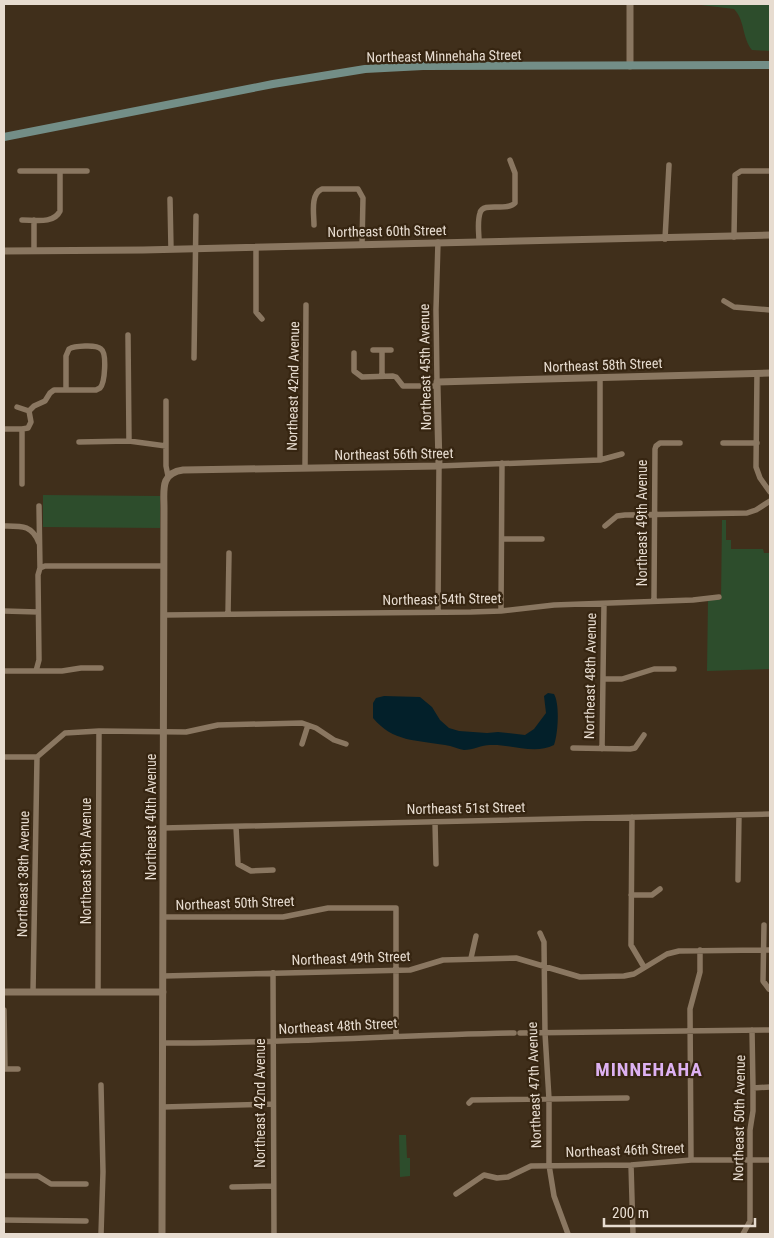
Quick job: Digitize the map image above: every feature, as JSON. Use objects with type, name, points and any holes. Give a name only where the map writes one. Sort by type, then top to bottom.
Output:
[{"type":"main road","name":"Northeast Minnehaha Street","points":[[4,137],[273,84],[365,69],[424,66],[770,65]]},
{"type":"street","points":[[630,4],[630,66]]},
{"type":"street","points":[[479,241],[479,215],[482,210],[488,207],[510,207],[515,203],[515,173],[510,160]]},
{"type":"street","points":[[665,239],[669,165]]},
{"type":"street","points":[[20,171],[87,171]]},
{"type":"street","points":[[22,220],[54,219],[58,216],[60,211],[60,171]]},
{"type":"street","points":[[734,237],[735,175],[740,172],[770,171]]},
{"type":"street","points":[[314,225],[314,196],[318,191],[322,189],[352,188],[360,190],[363,198],[362,244]]},
{"type":"street","points":[[170,199],[171,249]]},
{"type":"street","points":[[194,358],[196,216]]},
{"type":"street","points":[[34,220],[34,251]]},
{"type":"street","name":"Northeast 60th Street","points":[[4,251],[770,236]]},
{"type":"street","name":"Northeast 45th Avenue","points":[[438,242],[436,310],[439,466],[438,612]]},
{"type":"street","points":[[256,247],[256,312],[262,319]]},
{"type":"street","points":[[724,301],[734,307],[770,310]]},
{"type":"street","name":"Northeast 42nd Avenue","points":[[305,468],[306,305]]},
{"type":"street","points":[[128,335],[129,441]]},
{"type":"street","points":[[4,430],[28,428],[30,424],[29,411],[34,406],[44,402],[53,390],[96,390],[102,387],[104,382],[104,356],[101,349],[96,347],[75,347],[69,349],[66,356],[66,389]]},
{"type":"street","points":[[373,350],[391,350]]},
{"type":"street","points":[[382,350],[382,376]]},
{"type":"street","points":[[354,353],[354,371],[362,377],[395,376],[401,385],[407,387],[437,384]]},
{"type":"street","points":[[757,373],[757,471],[770,492]]},
{"type":"street","name":"Northeast 58th Street","points":[[437,384],[770,373]]},
{"type":"street","points":[[600,378],[600,460]]},
{"type":"street","name":"Northeast 40th Avenue","points":[[162,1234],[164,486],[168,476],[166,466],[166,401]]},
{"type":"street","points":[[17,407],[23,407],[29,411]]},
{"type":"street","points":[[22,429],[22,484]]},
{"type":"street","points":[[79,442],[129,441],[166,446]]},
{"type":"street","name":"Northeast 49th Avenue","points":[[654,601],[656,446],[660,443],[680,443]]},
{"type":"street","points":[[722,443],[757,443]]},
{"type":"street","name":"Northeast 56th Street","points":[[168,476],[183,470],[439,466],[600,460],[622,454]]},
{"type":"street","points":[[501,611],[502,463]]},
{"type":"street","points":[[606,526],[617,516],[747,512],[756,510],[770,501]]},
{"type":"street","points":[[36,671],[38,660],[38,575],[40,568],[39,506]]},
{"type":"street","points":[[4,526],[30,529],[36,534],[40,545]]},
{"type":"street","points":[[502,539],[542,539]]},
{"type":"street","points":[[228,614],[229,553]]},
{"type":"street","points":[[40,568],[46,566],[164,566]]},
{"type":"street","name":"Northeast 54th Street","points":[[164,615],[501,611],[548,605],[693,600],[719,597]]},
{"type":"street","name":"Northeast 48th Avenue","points":[[602,748],[604,604]]},
{"type":"street","points":[[4,611],[38,612]]},
{"type":"street","points":[[4,671],[101,668]]},
{"type":"street","points":[[603,679],[622,679],[654,669],[674,669]]},
{"type":"street","points":[[4,757],[37,757],[65,733],[99,731],[186,732],[218,724],[296,723],[316,728],[334,740],[346,744]]},
{"type":"street","points":[[302,744],[308,725]]},
{"type":"street","name":"Northeast 39th Avenue","points":[[98,992],[99,731]]},
{"type":"street","points":[[573,748],[635,748],[644,735]]},
{"type":"street","name":"Northeast 38th Avenue","points":[[33,992],[37,757]]},
{"type":"street","name":"Northeast 51st Street","points":[[163,828],[770,814]]},
{"type":"street","points":[[738,880],[739,815]]},
{"type":"street","points":[[632,817],[631,946],[644,967]]},
{"type":"street","points":[[435,822],[436,864]]},
{"type":"street","points":[[236,827],[238,864],[251,871],[273,870]]},
{"type":"street","points":[[631,895],[652,895],[660,889]]},
{"type":"street","name":"Northeast 50th Street","points":[[163,917],[283,917],[328,908],[396,908],[397,970]]},
{"type":"street","points":[[764,925],[762,950],[763,981],[769,989]]},
{"type":"street","name":"Northeast 47th Avenue","points":[[540,933],[544,942],[545,966],[549,1166],[554,1196],[568,1234]]},
{"type":"street","points":[[471,958],[476,936]]},
{"type":"street","points":[[691,1160],[690,1009],[700,972],[700,950]]},
{"type":"street","name":"Northeast 49th Street","points":[[163,976],[410,970],[443,960],[471,958],[516,958],[580,977],[624,976],[634,974],[667,954],[679,951],[770,950]]},
{"type":"street","points":[[396,1036],[397,970]]},
{"type":"street","name":"Northeast 42nd Avenue","points":[[273,973],[274,1234]]},
{"type":"street","points":[[4,992],[163,992]]},
{"type":"street","points":[[4,1010],[4,1069],[18,1069]]},
{"type":"street","name":"Northeast 50th Avenue","points":[[743,1234],[750,1221],[750,1160],[754,1088],[752,1030]]},
{"type":"street","name":"Northeast 48th Street","points":[[163,1043],[517,1033],[770,1030]]},
{"type":"street","points":[[101,1085],[103,1172],[101,1234]]},
{"type":"street","points":[[754,1088],[770,1087]]},
{"type":"street","points":[[469,1103],[472,1100],[627,1098]]},
{"type":"street","points":[[163,1107],[273,1104]]},
{"type":"street","name":"Northeast 46th Street","points":[[456,1194],[484,1175],[497,1178],[508,1177],[531,1166],[631,1165],[691,1160],[770,1160]]},
{"type":"street","points":[[631,1165],[633,1234]]},
{"type":"street","points":[[4,1176],[38,1176],[51,1184],[86,1184]]},
{"type":"street","points":[[232,1187],[273,1186]]},
{"type":"street","points":[[4,1220],[86,1221]]},
{"type":"green space","points":[[693,4],[770,4],[770,51],[752,50],[738,13],[734,9]]},
{"type":"green space","points":[[43,495],[160,496],[160,528],[43,527]]},
{"type":"green space","points":[[722,520],[726,520],[726,540],[731,540],[731,549],[763,549],[764,553],[770,553],[770,669],[707,671],[708,600],[721,600]]},
{"type":"green space","points":[[399,1135],[406,1135],[407,1158],[410,1158],[410,1176],[400,1177]]},
{"type":"water","points":[[548,693],[554,694],[556,699],[558,712],[557,734],[554,745],[539,749],[490,745],[464,750],[448,745],[415,741],[389,732],[373,718],[373,703],[376,698],[384,696],[420,697],[432,707],[440,720],[449,728],[459,731],[525,735],[534,729],[546,713],[544,696]]},
{"type":"district","name":"MINNEHAHA","points":[[649,1069]]}]
